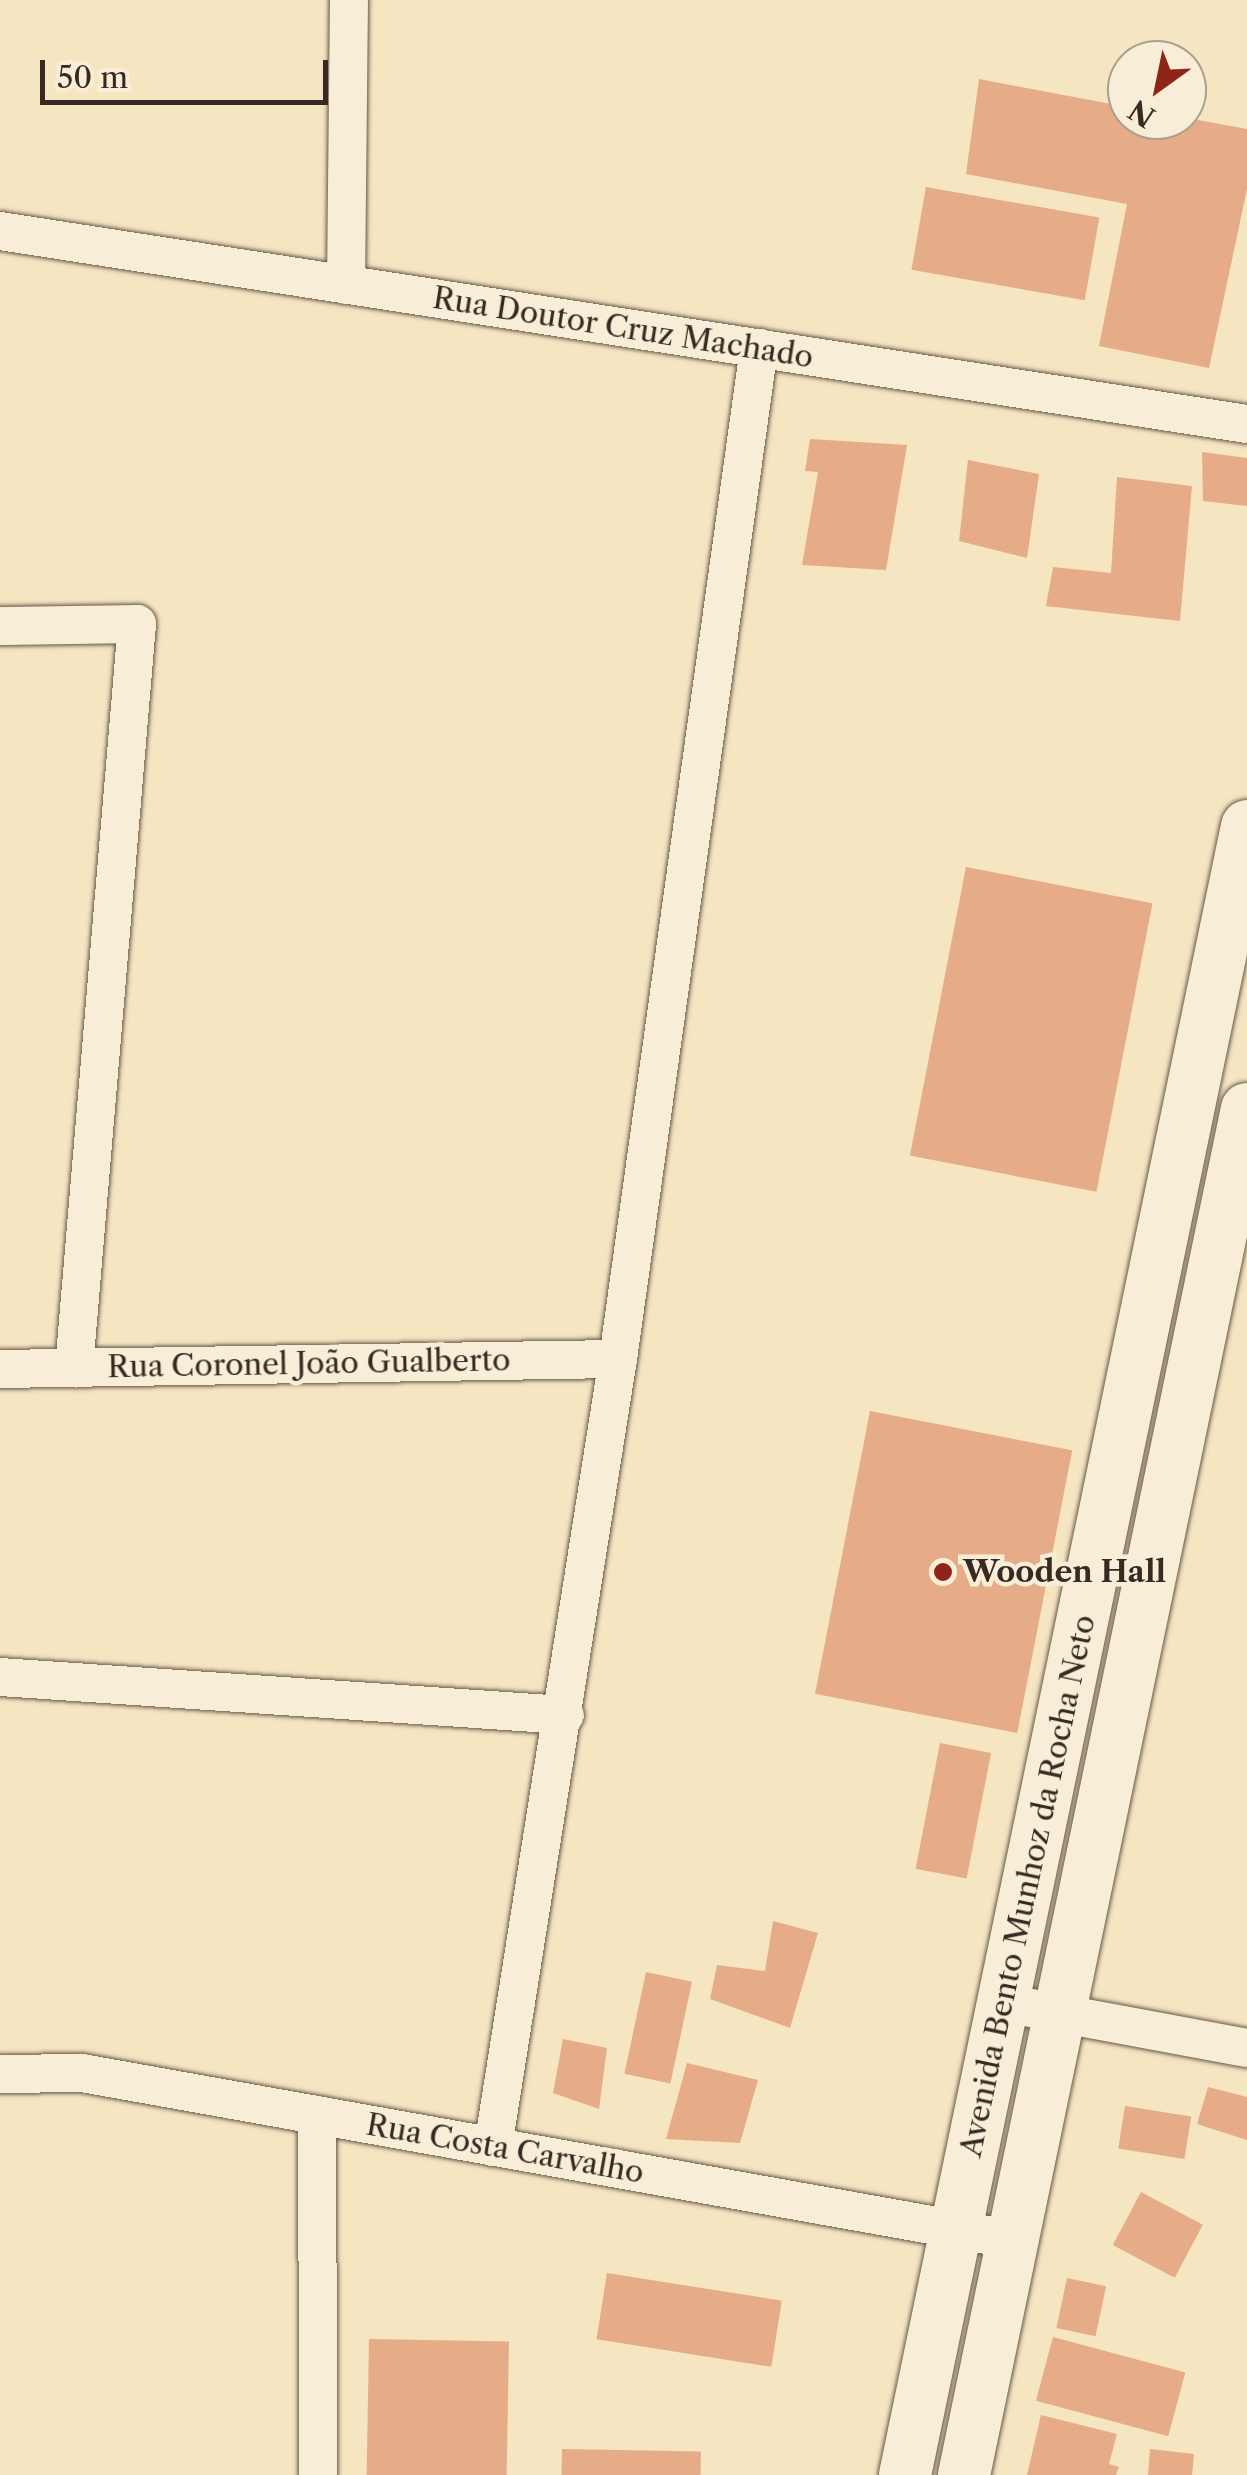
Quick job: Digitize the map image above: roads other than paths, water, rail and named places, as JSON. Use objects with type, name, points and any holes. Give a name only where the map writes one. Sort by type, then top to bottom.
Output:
[{"type":"main road","name":"Avenida Bento Munhoz da Rocha Neto","points":[[920,2472],[957,2230],[1085,1608],[1222,1071],[1247,826]]},
{"type":"main road","name":"Avenida Bento Munhoz da Rocha Neto","points":[[964,2475],[1247,1109]]},
{"type":"main road","points":[[1085,1608],[1144,1616]]},
{"type":"street","points":[[346,285],[349,0]]},
{"type":"street","name":"Rua Doutor Cruz Machado","points":[[0,231],[1247,424]]},
{"type":"street","points":[[493,2147],[565,1714],[618,1359],[759,348]]},
{"type":"street","points":[[0,626],[137,624],[74,1368]]},
{"type":"street","name":"Rua Coronel João Gualberto","points":[[0,1369],[618,1359]]},
{"type":"street","points":[[0,1677],[565,1714]]},
{"type":"street","points":[[1004,2003],[1247,2048]]},
{"type":"street","name":"Rua Costa Carvalho","points":[[0,2074],[82,2073],[1010,2239]]},
{"type":"street","points":[[316,2116],[318,2475]]},
{"type":"place","name":"Wooden Hall","points":[[943,1572]]}]
